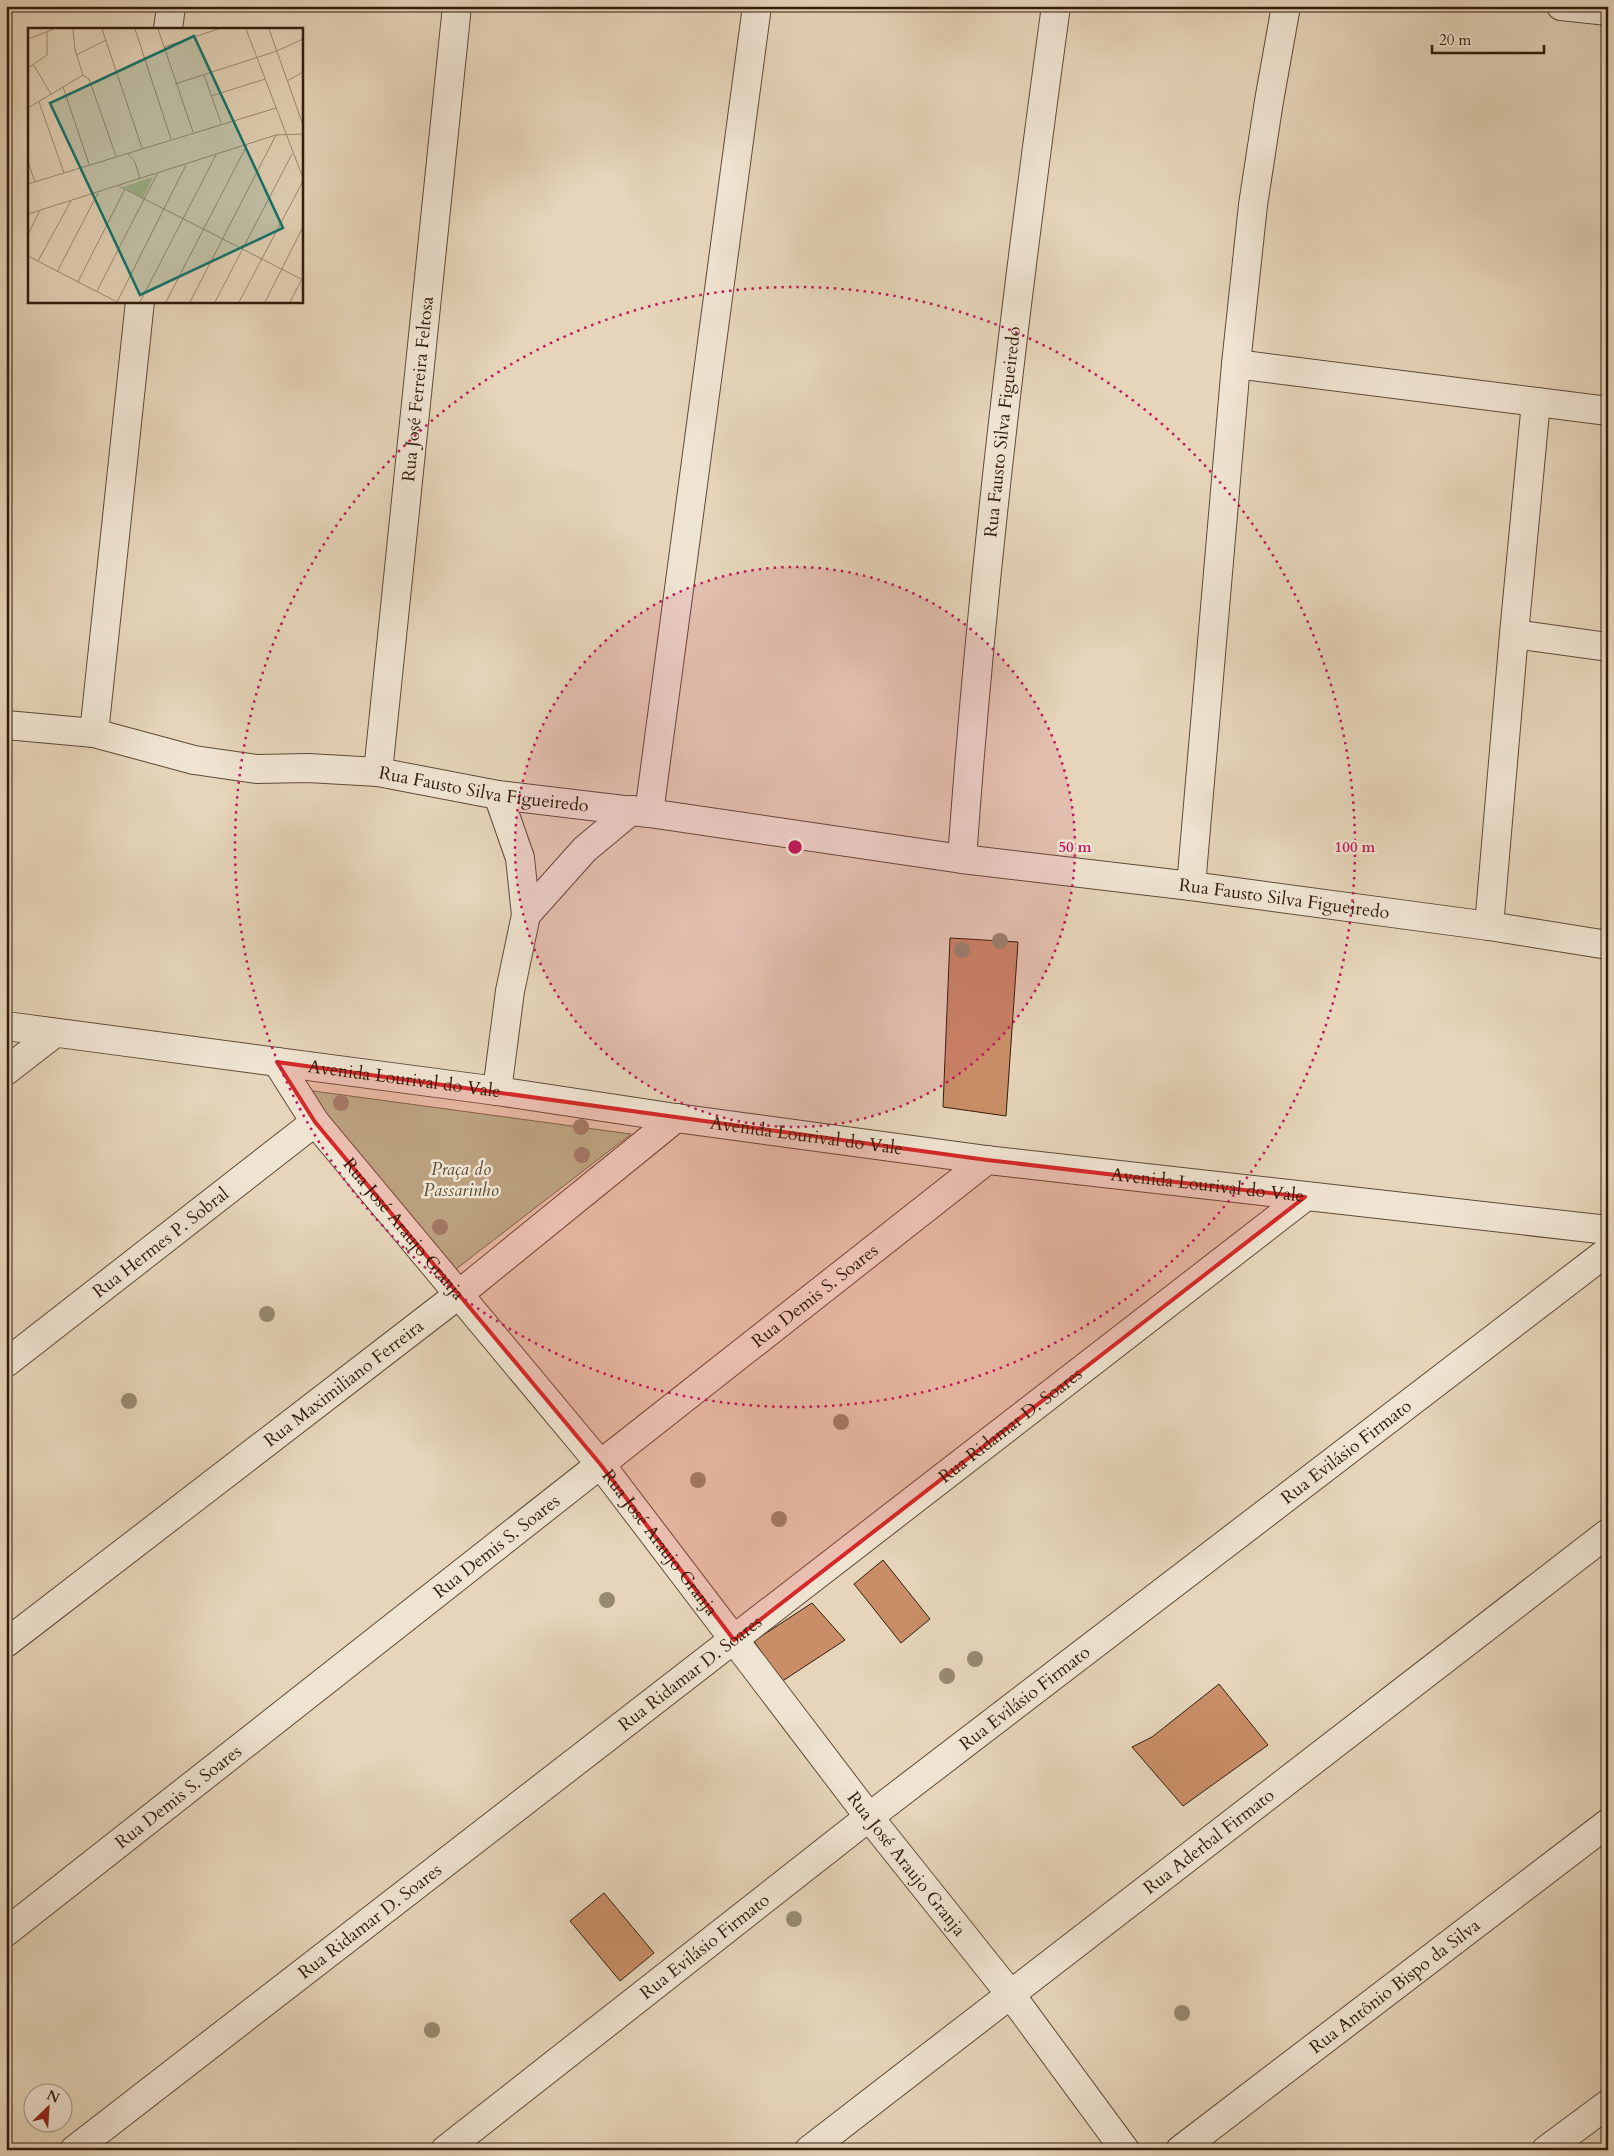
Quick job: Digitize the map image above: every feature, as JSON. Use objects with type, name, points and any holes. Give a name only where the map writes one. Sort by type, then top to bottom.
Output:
[{"type":"street","points":[[168,28],[171,6]]},
{"type":"street","name":"Rua José Ferreira Feltosa","points":[[378,772],[457,6]]},
{"type":"street","points":[[526,915],[586,849],[641,812],[757,6]]},
{"type":"street","name":"Rua Fausto Silva Figueiredo","points":[[962,859],[994,497],[1025,230],[1056,6]]},
{"type":"street","points":[[1191,886],[1236,364],[1253,205],[1286,6]]},
{"type":"street","points":[[1561,6],[1608,12]]},
{"type":"street","points":[[94,733],[140,302]]},
{"type":"street","points":[[1236,364],[1608,412]]},
{"type":"street","points":[[1489,926],[1536,402]]},
{"type":"street","points":[[1514,634],[1608,646]]},
{"type":"street","name":"Rua Fausto Silva Figueiredo","points":[[6,725],[94,733],[194,760],[256,769],[308,768],[378,772],[498,795],[641,812],[962,859],[1191,886],[1489,926],[1608,945]]},
{"type":"street","points":[[497,1091],[510,991],[526,915],[520,858],[498,795]]},
{"type":"street","name":"Avenida Lourival do Vale","points":[[6,1026],[497,1091],[676,1118],[987,1160],[1608,1230]]},
{"type":"street","points":[[6,1071],[55,1033]]},
{"type":"street","name":"Rua José Araujo Granja","points":[[278,1062],[314,1122],[601,1464],[869,1817],[1011,1995],[1125,2150]]},
{"type":"street","name":"Rua Maximiliano Ferreira","points":[[6,1643],[458,1295],[676,1118]]},
{"type":"street","name":"Rua Hermes P. Sobral","points":[[6,1364],[314,1122]]},
{"type":"street","name":"Rua Demis S. Soares","points":[[6,1932],[987,1160]]},
{"type":"street","name":"Rua Ridamar D. Soares","points":[[74,2150],[1305,1197]]},
{"type":"street","name":"Rua Evilásio Firmato","points":[[446,2150],[869,1817],[1608,1251]]},
{"type":"street","name":"Rua Aderbal Firmato","points":[[809,2150],[1608,1532]]},
{"type":"street","name":"Rua Antônio Bispo da Silva","points":[[1180,2150],[1608,1823]]},
{"type":"street","points":[[1546,2150],[1608,2104]]},
{"type":"highlighted area","points":[[277,1062],[987,1160],[1305,1197],[734,1640],[601,1465],[315,1122]]},
{"type":"green space","name":"Praça do Passarinho","points":[[306,1090],[631,1134],[447,1276]]},
{"type":"building","points":[[950,938],[1018,942],[1006,1116],[943,1107]]},
{"type":"building","points":[[883,1560],[930,1619],[901,1643],[854,1584]]},
{"type":"building","points":[[812,1603],[845,1640],[781,1682],[754,1641]]},
{"type":"building","points":[[1219,1684],[1268,1745],[1183,1806],[1132,1747],[1152,1737]]},
{"type":"building","points":[[604,1893],[654,1953],[620,1981],[570,1921]]}]
